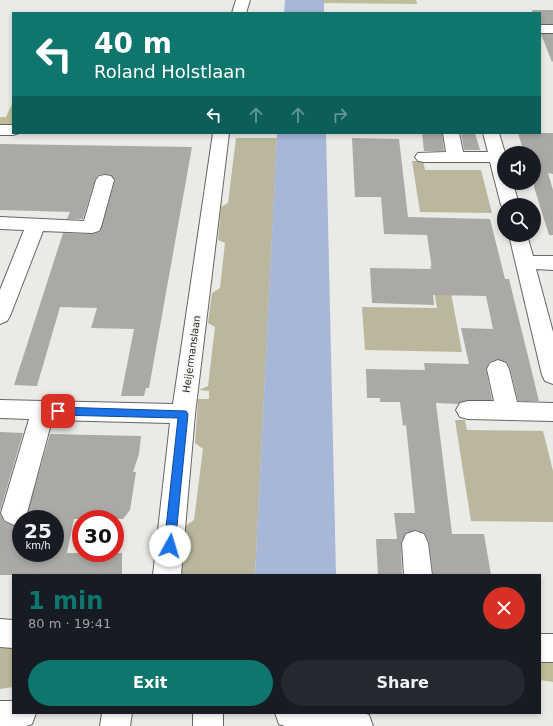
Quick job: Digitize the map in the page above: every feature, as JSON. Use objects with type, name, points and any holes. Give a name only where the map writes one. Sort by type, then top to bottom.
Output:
[{"type":"street","points":[[239,12],[243,0]]},
{"type":"street","points":[[541,29],[553,29]]},
{"type":"street","points":[[0,130],[12,130]]},
{"type":"street","name":"Heijermanslaan","points":[[167,574],[183,414],[221,134]]},
{"type":"street","points":[[451,134],[456,157]]},
{"type":"street","points":[[491,134],[497,154]]},
{"type":"street","points":[[424,157],[497,158]]},
{"type":"street","points":[[0,223],[92,227],[105,180]]},
{"type":"street","points":[[0,316],[35,225]]},
{"type":"street","points":[[520,242],[553,375]]},
{"type":"street","points":[[525,262],[553,263]]},
{"type":"street","points":[[498,369],[507,410]]},
{"type":"street","points":[[0,409],[183,414]]},
{"type":"street","points":[[15,510],[43,410]]},
{"type":"street","points":[[468,410],[553,412]]},
{"type":"street","points":[[415,544],[418,574]]},
{"type":"street","points":[[0,634],[12,634]]},
{"type":"street","points":[[541,648],[553,648]]},
{"type":"street","points":[[116,726],[117,714]]},
{"type":"street","points":[[208,714],[208,726]]},
{"type":"street","points":[[294,714],[338,726]]},
{"type":"shaded area","points":[[324,0],[416,0],[417,4],[324,3]]},
{"type":"shaded area","points":[[12,104],[12,125],[0,125],[0,117],[6,117]]},
{"type":"shaded area","points":[[236,138],[277,138],[255,574],[178,574],[184,527],[194,520],[203,449],[195,443],[198,399],[209,399],[209,391],[199,390],[208,386],[215,327],[208,323],[212,293],[220,288],[225,243],[218,240],[221,207],[228,203]]},
{"type":"shaded area","points":[[412,161],[423,161],[425,170],[481,170],[492,213],[420,212]]},
{"type":"shaded area","points":[[430,266],[446,266],[462,352],[365,350],[362,307],[437,308]]},
{"type":"shaded area","points":[[455,420],[465,420],[467,430],[543,431],[553,471],[553,522],[471,521]]},
{"type":"shaded area","points":[[0,641],[12,642],[12,687],[0,689]]},
{"type":"shaded area","points":[[541,658],[553,658],[553,682],[541,680]]},
{"type":"water","points":[[285,0],[324,0],[324,12],[284,12]]},
{"type":"water","points":[[277,134],[326,134],[336,574],[255,574]]},
{"type":"building","points":[[532,10],[553,10],[553,24],[541,24],[541,12],[533,12]]},
{"type":"building","points":[[541,34],[553,34],[552,62]]},
{"type":"building","points":[[553,133],[553,174],[548,173],[553,190],[553,235],[549,235],[541,209],[541,198],[537,198],[535,190],[541,190],[541,146],[522,146],[518,134]]},
{"type":"building","points":[[422,134],[442,134],[444,151],[424,151]]},
{"type":"building","points":[[461,134],[475,134],[480,150],[464,150]]},
{"type":"building","points":[[352,138],[399,139],[408,217],[490,219],[505,279],[509,279],[539,401],[518,401],[510,368],[507,362],[497,359],[489,362],[486,369],[492,400],[468,400],[458,404],[436,403],[452,534],[484,534],[491,574],[433,574],[429,542],[425,533],[415,530],[406,533],[401,542],[402,574],[378,574],[376,539],[397,539],[394,513],[415,513],[406,425],[403,426],[400,402],[380,402],[380,398],[367,398],[366,369],[425,370],[424,363],[469,364],[461,328],[493,329],[486,296],[433,295],[434,305],[372,303],[370,268],[432,269],[427,235],[384,234],[381,197],[355,197]]},
{"type":"building","points":[[0,144],[192,147],[149,388],[146,388],[144,396],[121,396],[134,329],[91,328],[97,308],[60,307],[37,386],[14,385],[63,233],[92,234],[100,232],[115,180],[111,175],[98,175],[95,180],[83,219],[67,219],[70,212],[0,210]]},
{"type":"building","points":[[0,432],[23,433],[0,511]]},
{"type":"building","points":[[50,434],[141,436],[139,454],[133,472],[136,472],[130,510],[124,518],[124,510],[72,510],[72,529],[67,553],[72,553],[72,562],[122,562],[122,574],[0,575],[0,514],[4,522],[12,526],[12,562],[64,562],[64,510],[28,510]]},
{"type":"route","points":[[58,411],[183,414],[170,546]]}]
